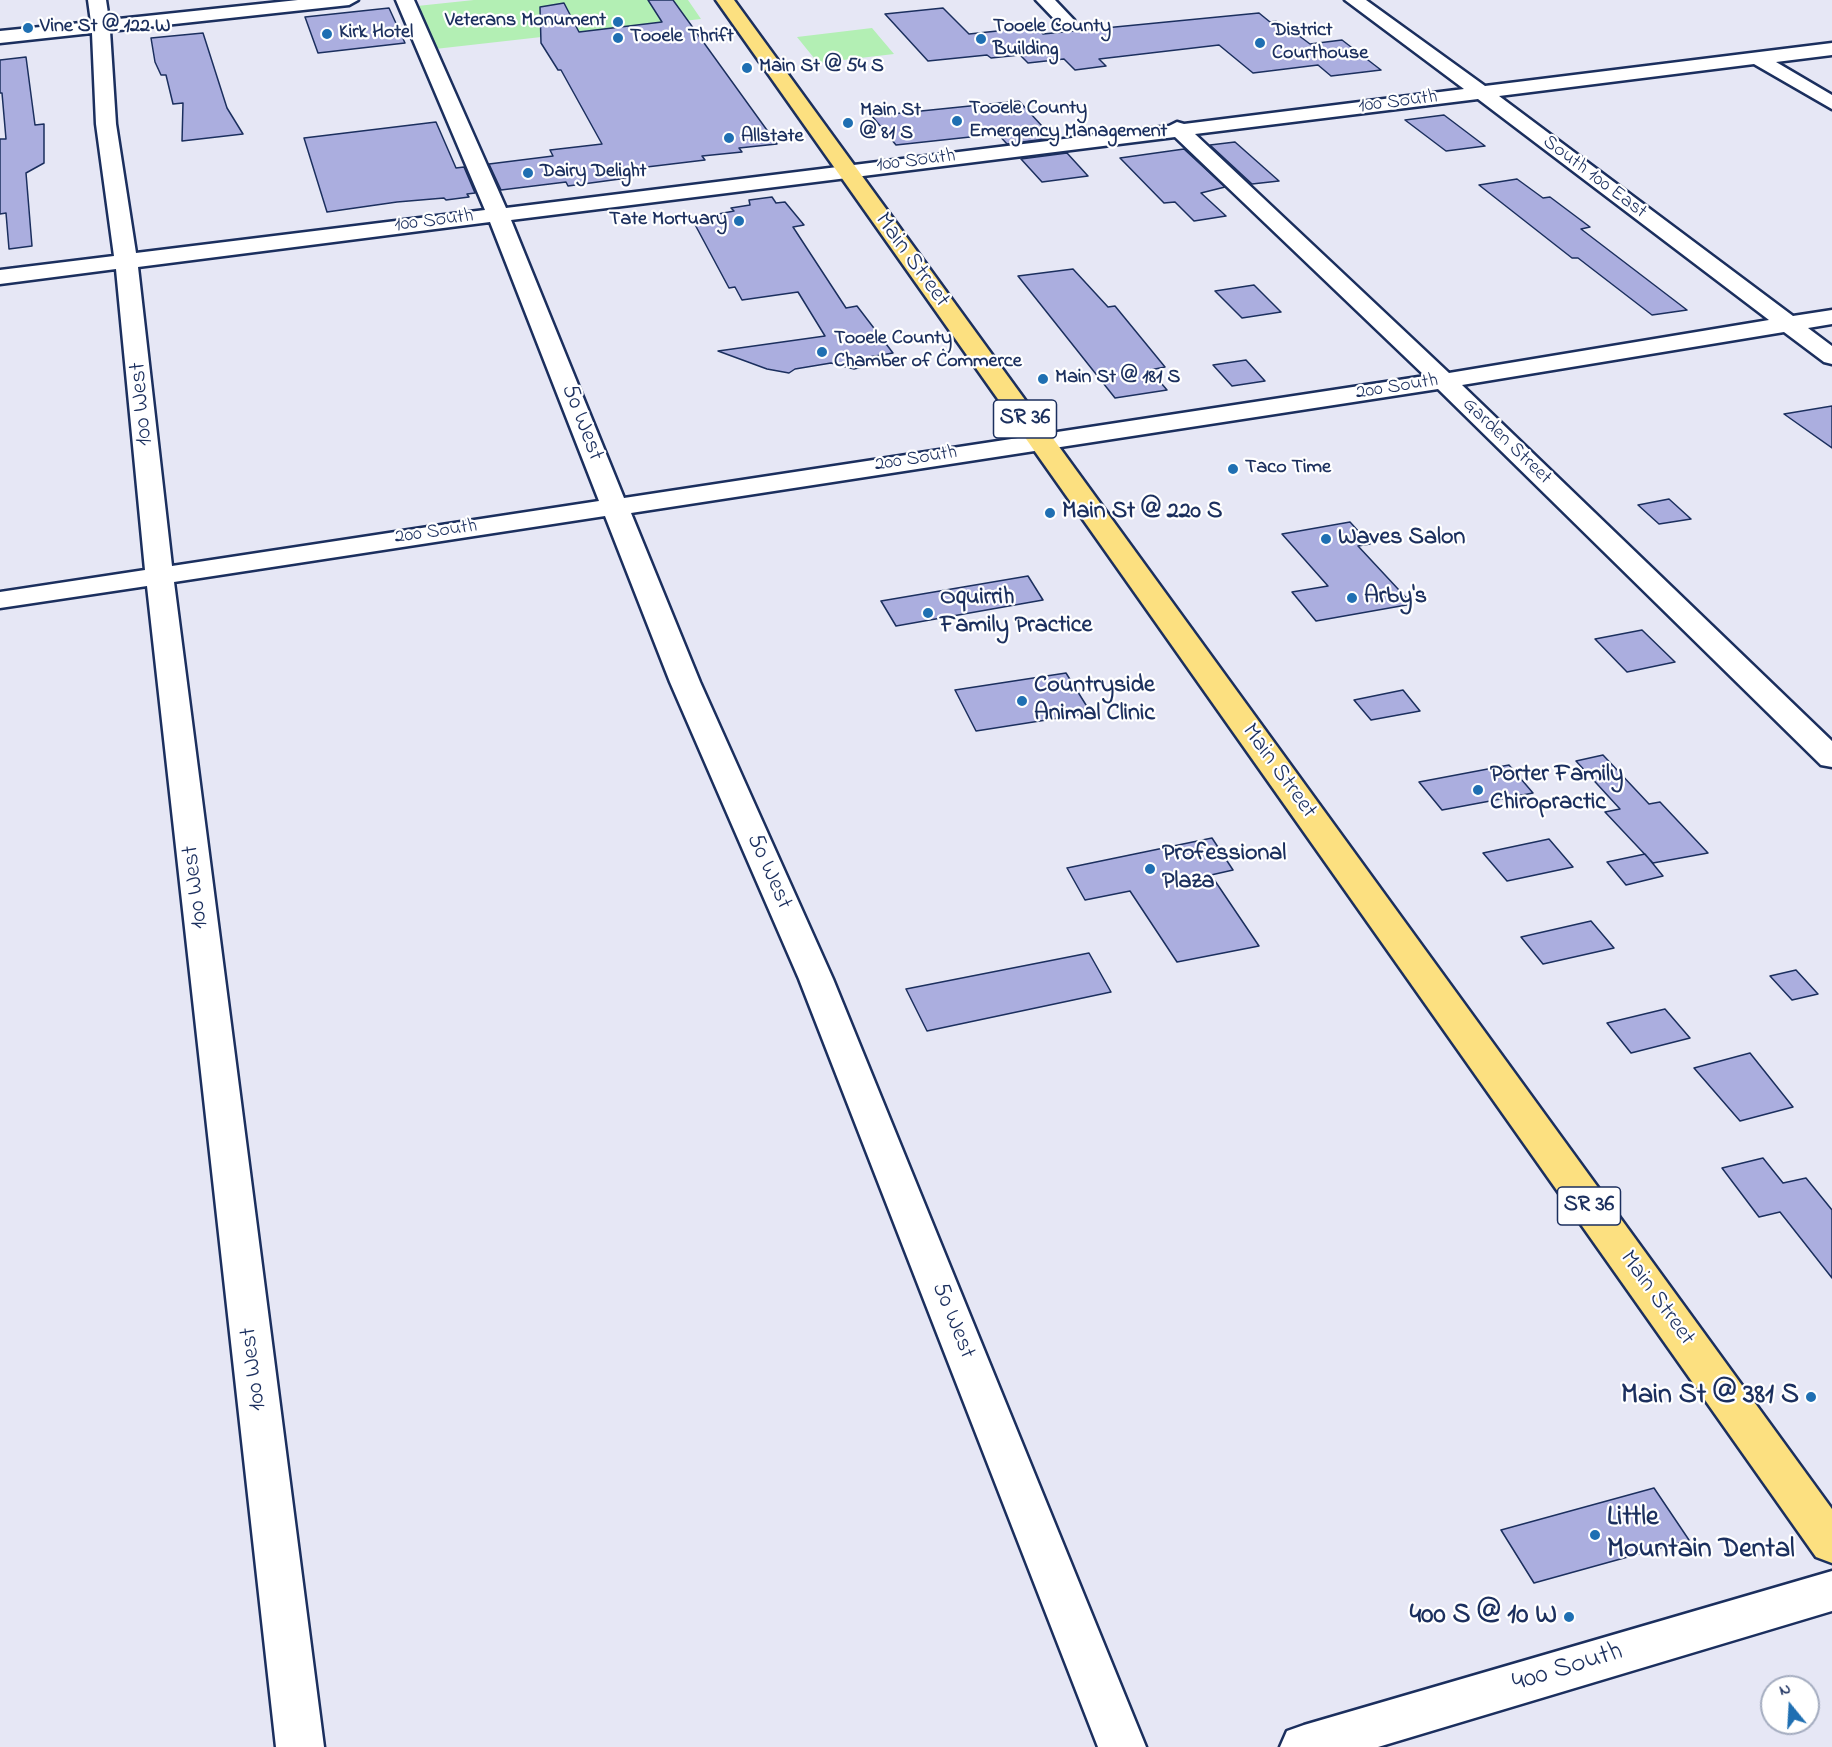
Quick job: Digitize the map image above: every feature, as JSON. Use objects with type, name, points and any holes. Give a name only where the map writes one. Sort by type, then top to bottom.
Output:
[{"type":"highway","name":"Main Street","points":[[725,0],[1832,1545]]},
{"type":"street","points":[[0,37],[99,13],[349,0]]},
{"type":"street","name":"50 West","points":[[405,0],[497,214],[685,682],[816,979],[1122,1747]]},
{"type":"street","points":[[1045,0],[1065,20]]},
{"type":"street","name":"South 100 East","points":[[1354,0],[1482,93],[1832,357]]},
{"type":"street","name":"100 West","points":[[99,13],[106,124],[134,316],[160,574],[300,1747]]},
{"type":"street","name":"100 South","points":[[0,277],[1177,128],[1832,49]]},
{"type":"street","points":[[1757,58],[1832,103]]},
{"type":"street","name":"Garden Street","points":[[1177,128],[1443,380],[1832,758]]},
{"type":"street","name":"200 South","points":[[0,600],[1443,380],[1832,317]]},
{"type":"street","name":"400 South","points":[[1304,1747],[1832,1591]]},
{"type":"green space","points":[[474,0],[688,0],[701,19],[435,49],[417,6]]},
{"type":"green space","points":[[872,28],[894,54],[818,63],[797,37]]},
{"type":"building","points":[[648,0],[673,0],[777,144],[739,148],[742,152],[702,156],[705,160],[630,169],[635,177],[568,186],[566,182],[501,190],[489,164],[553,156],[550,150],[602,144],[561,70],[558,70],[541,43],[540,7],[564,3],[579,32],[662,22]]},
{"type":"building","name":"Kirk Hotel","points":[[389,8],[405,43],[318,53],[305,17]]},
{"type":"building","points":[[943,8],[969,34],[1035,27],[1043,34],[1259,13],[1270,22],[1276,21],[1310,44],[1342,40],[1381,70],[1331,76],[1318,65],[1253,73],[1219,45],[1099,59],[1106,66],[1075,70],[1064,59],[1028,63],[1020,55],[991,58],[987,55],[928,61],[885,14]]},
{"type":"building","points":[[203,33],[227,108],[243,134],[182,141],[183,103],[173,104],[166,75],[161,75],[155,62],[151,38]]},
{"type":"building","points":[[26,57],[35,125],[44,124],[44,163],[26,173],[32,246],[9,249],[6,213],[0,214],[0,139],[6,139],[2,93],[0,93],[0,60]]},
{"type":"building","name":"Tooele County Emergency Management","points":[[1019,101],[1053,138],[1007,144],[998,134],[896,145],[872,116]]},
{"type":"building","points":[[1444,115],[1485,146],[1446,151],[1405,120]]},
{"type":"building","points":[[436,122],[456,168],[464,167],[475,193],[467,194],[469,197],[446,200],[444,198],[397,202],[327,212],[304,138]]},
{"type":"building","points":[[1235,142],[1279,181],[1252,184],[1210,145]]},
{"type":"building","points":[[1184,149],[1225,187],[1201,193],[1226,216],[1194,221],[1175,202],[1164,203],[1120,158]]},
{"type":"building","points":[[1067,153],[1088,176],[1042,182],[1021,159]]},
{"type":"building","points":[[1517,179],[1543,198],[1550,197],[1590,227],[1581,229],[1687,310],[1652,315],[1578,258],[1572,258],[1479,185]]},
{"type":"building","points":[[772,197],[776,203],[785,202],[804,225],[793,227],[846,308],[857,306],[893,353],[869,357],[866,366],[854,369],[831,363],[795,369],[789,373],[767,369],[718,351],[825,336],[798,292],[742,300],[735,287],[729,288],[692,219],[734,211],[731,208],[750,205],[749,200]]},
{"type":"building","points":[[1073,269],[1108,307],[1115,306],[1165,367],[1150,370],[1167,390],[1115,398],[1018,276]]},
{"type":"building","points":[[1254,285],[1281,312],[1242,318],[1215,291]]},
{"type":"building","points":[[1246,360],[1265,381],[1232,386],[1213,365]]},
{"type":"building","points":[[1832,406],[1832,448],[1784,414]]},
{"type":"building","points":[[1669,499],[1691,519],[1659,524],[1638,505]]},
{"type":"building","points":[[1350,522],[1370,544],[1358,546],[1412,604],[1316,621],[1292,592],[1328,586],[1282,534]]},
{"type":"building","name":"Oquirrih Family Practice","points":[[1028,576],[1043,600],[896,626],[881,601]]},
{"type":"building","points":[[1642,630],[1675,662],[1627,672],[1595,639]]},
{"type":"building","name":"Countryside Animal Clinic","points":[[1066,673],[1091,713],[976,731],[955,690]]},
{"type":"building","points":[[1403,690],[1420,711],[1371,720],[1354,700]]},
{"type":"building","points":[[1603,755],[1649,804],[1660,802],[1708,853],[1653,863],[1605,812],[1620,809],[1576,761]]},
{"type":"building","name":"Porter Family Chiropractic","points":[[1509,765],[1533,793],[1442,810],[1419,782]]},
{"type":"building","points":[[1212,838],[1233,870],[1211,875],[1259,946],[1177,962],[1130,891],[1085,900],[1067,868]]},
{"type":"building","points":[[1549,839],[1573,867],[1507,881],[1483,853]]},
{"type":"building","points":[[1645,854],[1663,876],[1626,885],[1607,862]]},
{"type":"building","points":[[1591,921],[1614,948],[1543,964],[1521,937]]},
{"type":"building","points":[[1089,953],[1111,992],[927,1031],[906,989]]},
{"type":"building","points":[[1796,970],[1818,994],[1792,1000],[1770,976]]},
{"type":"building","points":[[1665,1009],[1690,1038],[1631,1053],[1607,1023]]},
{"type":"building","points":[[1750,1053],[1793,1107],[1740,1121],[1694,1068]]},
{"type":"building","points":[[1763,1158],[1783,1183],[1806,1178],[1832,1210],[1832,1278],[1780,1212],[1759,1217],[1722,1168]]},
{"type":"building","name":"Little Mountain Dental","points":[[1654,1488],[1689,1540],[1534,1583],[1501,1530]]},
{"type":"place","name":"Veterans Monument","points":[[618,22]]},
{"type":"place","name":"Vine St @ 122 W","points":[[28,28]]},
{"type":"place","name":"Kirk Hotel","points":[[327,34]]},
{"type":"place","name":"Tooele Thrift","points":[[618,38]]},
{"type":"place","name":"Tooele County Building","points":[[981,39]]},
{"type":"place","name":"District Courthouse","points":[[1260,43]]},
{"type":"place","name":"Main St @ 54 S","points":[[747,68]]},
{"type":"place","name":"Tooele County Emergency Management","points":[[957,121]]},
{"type":"place","name":"Main St @ 81 S","points":[[848,123]]},
{"type":"place","name":"Allstate","points":[[729,138]]},
{"type":"place","name":"Dairy Delight","points":[[528,173]]},
{"type":"place","name":"Tate Mortuary","points":[[739,221]]},
{"type":"place","name":"Tooele County Chamber of Commerce","points":[[822,352]]},
{"type":"place","name":"Main St @ 181 S","points":[[1043,379]]},
{"type":"place","name":"Taco Time","points":[[1233,469]]},
{"type":"place","name":"Main St @ 220 S","points":[[1050,513]]},
{"type":"place","name":"Waves Salon","points":[[1326,539]]},
{"type":"place","name":"Arby's","points":[[1352,598]]},
{"type":"place","name":"Oquirrih Family Practice","points":[[928,613]]},
{"type":"place","name":"Countryside Animal Clinic","points":[[1022,701]]},
{"type":"place","name":"Porter Family Chiropractic","points":[[1478,790]]},
{"type":"place","name":"Professional Plaza","points":[[1150,869]]},
{"type":"place","name":"Main St @ 381 S","points":[[1811,1397]]},
{"type":"place","name":"Little Mountain Dental","points":[[1595,1535]]},
{"type":"place","name":"400 S @ 10 W","points":[[1569,1617]]}]
